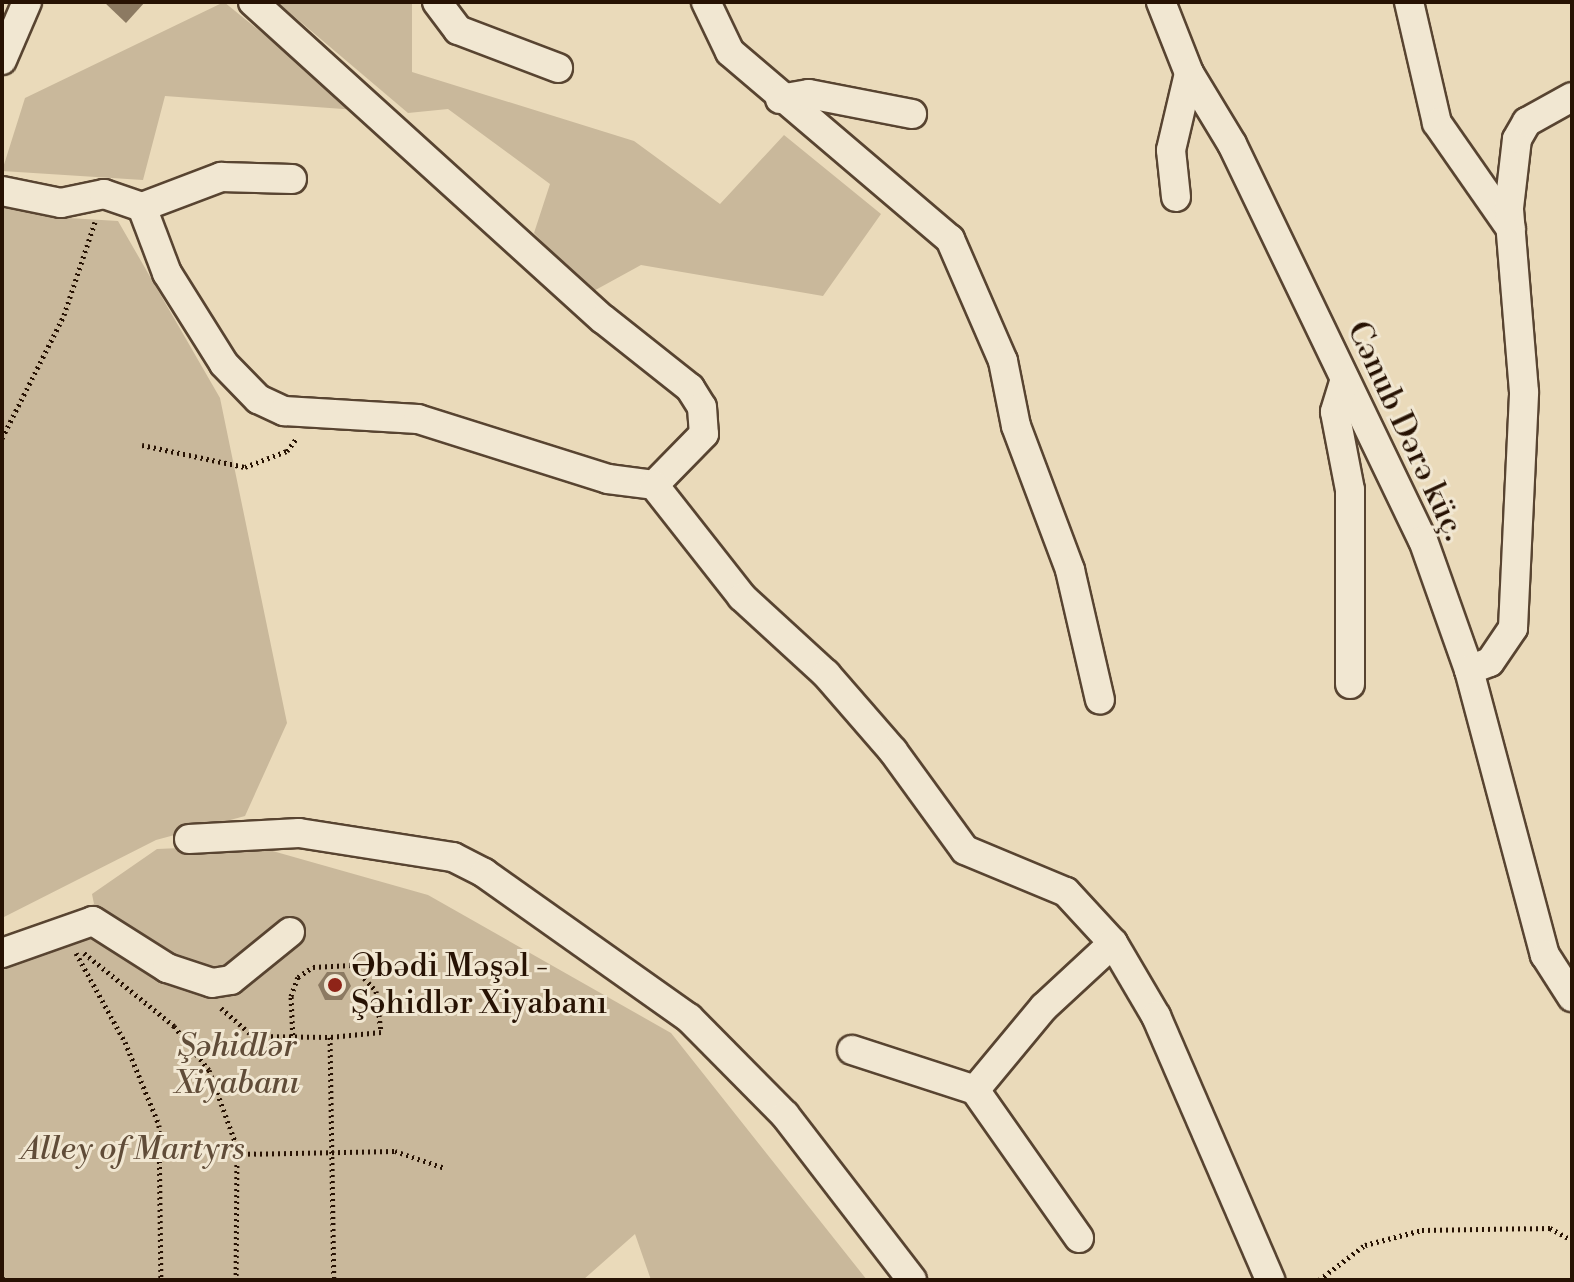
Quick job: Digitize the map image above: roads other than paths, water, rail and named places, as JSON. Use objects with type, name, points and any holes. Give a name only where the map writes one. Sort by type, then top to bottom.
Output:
[{"type":"street","points":[[2,60],[27,2]]},
{"type":"street","points":[[253,2],[603,319],[690,388],[702,407],[704,434],[654,485]]},
{"type":"street","points":[[437,2],[458,30],[558,68]]},
{"type":"street","points":[[706,2],[730,52],[780,99],[937,224],[958,253],[1003,361],[1016,426],[1070,570],[1100,700]]},
{"type":"street","name":"Cənub Dərə küç.","points":[[1161,2],[1189,73],[1239,157],[1344,382],[1400,485],[1469,670],[1545,955],[1572,997]]},
{"type":"street","points":[[1409,2],[1437,123],[1511,230]]},
{"type":"street","points":[[1176,197],[1171,150],[1189,73]]},
{"type":"street","points":[[780,99],[809,94],[912,114]]},
{"type":"street","points":[[1469,670],[1490,662],[1513,628],[1524,392],[1511,230],[1517,139],[1527,122],[1572,97]]},
{"type":"street","points":[[2,191],[61,203],[104,194],[142,207],[221,177],[292,179]]},
{"type":"street","points":[[142,207],[167,273],[234,378],[284,411],[418,419],[608,479],[654,485],[742,597],[826,674],[893,751],[965,850],[1066,892],[1113,943],[1156,1016],[1270,1280]]},
{"type":"street","points":[[1344,382],[1335,412],[1350,490],[1350,684]]},
{"type":"street","points":[[189,839],[299,833],[453,857],[484,873],[689,1018],[785,1115],[912,1280]]},
{"type":"street","points":[[2,953],[93,921],[167,968],[212,983],[231,980],[290,932]]},
{"type":"street","points":[[975,1090],[1044,1007],[1113,943]]},
{"type":"street","points":[[852,1050],[975,1090],[1079,1238]]},
{"type":"place","name":"Əbədi Məşəl - Şəhidlər Xiyabanı","points":[[335,985]]},
{"type":"park label","name":"Şəhidlər Xiyabanı","points":[[237,1066]]},
{"type":"park label","name":"Alley of Martyrs","points":[[133,1149]]}]
